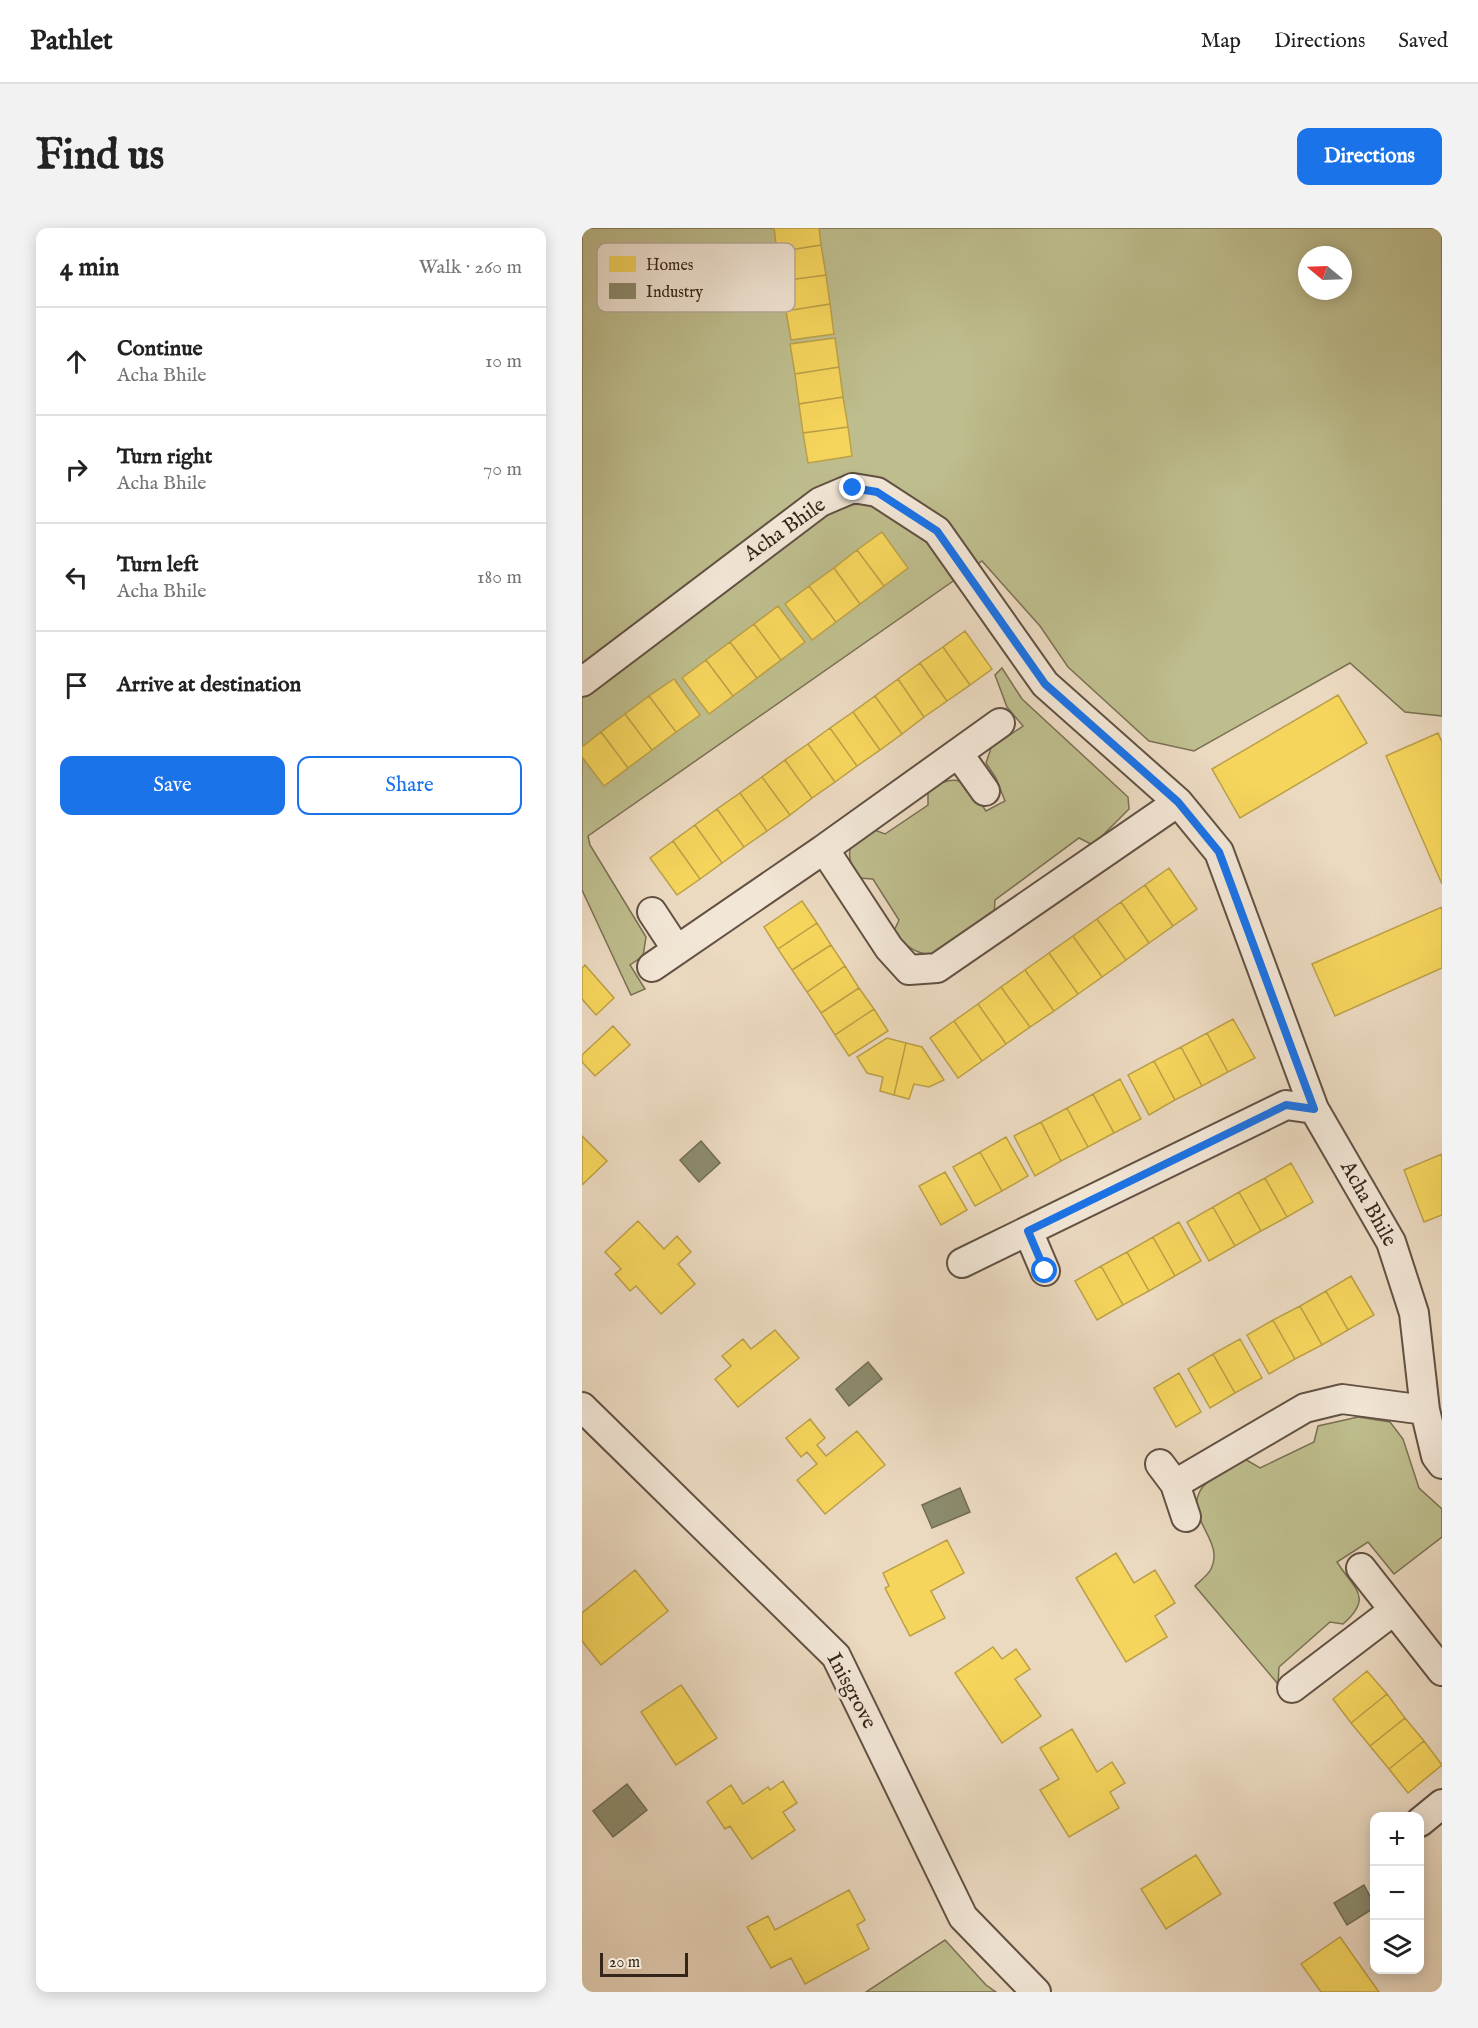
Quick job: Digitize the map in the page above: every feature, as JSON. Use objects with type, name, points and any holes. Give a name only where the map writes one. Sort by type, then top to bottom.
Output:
[{"type":"street","name":"Acha Bhile","points":[[582,682],[820,502],[853,488],[877,492],[937,531],[1045,684],[1178,802],[1219,852],[1314,1109],[1391,1242],[1414,1313],[1425,1410],[1436,1456],[1442,1464]]},
{"type":"street","points":[[652,967],[824,849],[1000,723]]},
{"type":"street","points":[[958,753],[985,791]]},
{"type":"street","points":[[824,849],[889,948],[909,970],[937,968],[1178,802]]},
{"type":"street","points":[[652,912],[677,950]]},
{"type":"street","points":[[962,1263],[1286,1105],[1314,1109]]},
{"type":"street","points":[[1028,1231],[1045,1271]]},
{"type":"street","points":[[1186,1517],[1167,1474],[1305,1408],[1342,1399],[1425,1410]]},
{"type":"street","name":"Inisgrove","points":[[582,1407],[836,1656],[963,1917],[1036,1992]]},
{"type":"street","points":[[1361,1568],[1442,1671]]},
{"type":"street","points":[[1292,1688],[1393,1611]]},
{"type":"street","points":[[1424,1819],[1442,1804]]},
{"type":"shaded area","points":[[582,228],[1442,228],[1442,716],[1405,712],[1350,663],[1194,751],[1149,741],[1068,667],[1040,626],[982,561],[588,836],[590,845],[646,937],[643,956],[630,965],[645,989],[631,995],[582,890]]},
{"type":"shaded area","points":[[1002,668],[1022,699],[1128,797],[1129,809],[1093,845],[1079,838],[995,900],[994,916],[939,952],[922,953],[906,945],[893,933],[899,920],[873,879],[858,878],[851,863],[850,850],[856,839],[869,828],[885,834],[928,805],[928,790],[948,781],[962,782],[974,793],[986,811],[1005,801],[996,778],[986,763],[991,748],[1023,726],[1007,707],[995,675]]},
{"type":"shaded area","points":[[1358,1417],[1390,1422],[1403,1439],[1419,1488],[1442,1509],[1442,1537],[1394,1574],[1368,1542],[1337,1562],[1355,1586],[1359,1600],[1358,1607],[1343,1624],[1330,1622],[1279,1667],[1278,1684],[1195,1586],[1210,1571],[1214,1559],[1210,1540],[1198,1512],[1199,1493],[1212,1478],[1243,1458],[1260,1468],[1314,1442],[1318,1426]]},
{"type":"shaded area","points":[[945,1940],[986,1985],[996,1992],[866,1992]]},
{"type":"building: Homes","points":[[774,228],[819,228],[821,245],[795,249],[795,243],[776,243]]},
{"type":"building: Homes","points":[[821,245],[826,275],[795,279],[795,249]]},
{"type":"building: Homes","points":[[826,275],[830,304],[795,310],[795,279]]},
{"type":"building: Homes","points":[[830,304],[834,334],[791,340],[786,312],[795,312],[795,310]]},
{"type":"building: Homes","points":[[835,338],[839,367],[795,374],[790,344]]},
{"type":"building: Homes","points":[[839,367],[843,397],[799,404],[795,374]]},
{"type":"building: Homes","points":[[843,397],[848,427],[803,433],[799,404]]},
{"type":"building: Homes","points":[[848,427],[852,456],[808,463],[803,433]]},
{"type":"building: Homes","points":[[882,532],[908,568],[884,586],[857,550]]},
{"type":"building: Homes","points":[[857,550],[884,586],[860,604],[834,568]]},
{"type":"building: Homes","points":[[834,568],[860,604],[836,622],[809,586]]},
{"type":"building: Homes","points":[[809,586],[836,622],[812,640],[785,604]]},
{"type":"building: Homes","points":[[778,606],[805,642],[781,660],[754,624]]},
{"type":"building: Homes","points":[[754,624],[781,660],[757,678],[730,642]]},
{"type":"building: Homes","points":[[965,631],[992,669],[970,685],[943,647]]},
{"type":"building: Homes","points":[[730,642],[757,678],[733,696],[706,660]]},
{"type":"building: Homes","points":[[943,647],[970,685],[947,701],[920,663]]},
{"type":"building: Homes","points":[[706,660],[733,696],[709,714],[682,678]]},
{"type":"building: Homes","points":[[920,663],[947,701],[924,717],[898,679]]},
{"type":"building: Homes","points":[[674,679],[700,715],[676,732],[649,696]]},
{"type":"building: Homes","points":[[898,679],[924,717],[902,734],[875,696]]},
{"type":"building: Homes","points":[[1338,695],[1367,743],[1240,818],[1212,769]]},
{"type":"building: Homes","points":[[649,696],[676,732],[652,750],[625,714]]},
{"type":"building: Homes","points":[[875,696],[902,734],[880,750],[853,712]]},
{"type":"building: Homes","points":[[853,712],[880,750],[857,766],[830,728]]},
{"type":"building: Homes","points":[[625,714],[652,750],[628,768],[601,732]]},
{"type":"building: Homes","points":[[830,728],[857,766],[835,782],[808,744]]},
{"type":"building: Homes","points":[[601,732],[628,768],[604,786],[582,757],[582,747]]},
{"type":"building: Homes","points":[[1438,733],[1442,742],[1442,884],[1386,756]]},
{"type":"building: Homes","points":[[808,744],[835,782],[812,798],[785,760]]},
{"type":"building: Homes","points":[[785,760],[812,798],[790,815],[762,777]]},
{"type":"building: Homes","points":[[762,777],[790,815],[767,831],[740,793]]},
{"type":"building: Homes","points":[[740,793],[767,831],[744,847],[717,809]]},
{"type":"building: Homes","points":[[717,809],[744,847],[722,863],[695,825]]},
{"type":"building: Homes","points":[[695,825],[722,863],[700,879],[673,841]]},
{"type":"building: Homes","points":[[673,841],[700,879],[677,895],[650,858]]},
{"type":"building: Homes","points":[[1169,868],[1197,909],[1173,926],[1145,885]]},
{"type":"building: Homes","points":[[1145,885],[1173,926],[1149,943],[1121,902]]},
{"type":"building: Homes","points":[[802,901],[817,923],[778,949],[764,927]]},
{"type":"building: Homes","points":[[1121,902],[1149,943],[1126,960],[1097,919]]},
{"type":"building: Homes","points":[[1442,907],[1442,968],[1335,1016],[1312,964]]},
{"type":"building: Homes","points":[[1097,919],[1126,960],[1102,977],[1073,936]]},
{"type":"building: Homes","points":[[817,923],[831,945],[792,970],[778,949]]},
{"type":"building: Homes","points":[[1073,936],[1102,977],[1078,994],[1049,953]]},
{"type":"building: Homes","points":[[831,945],[845,966],[807,992],[792,970]]},
{"type":"building: Homes","points":[[1049,953],[1078,994],[1054,1011],[1025,970]]},
{"type":"building: Homes","points":[[585,965],[614,998],[596,1015],[582,999],[582,968]]},
{"type":"building: Homes","points":[[845,966],[859,988],[821,1013],[807,992]]},
{"type":"building: Homes","points":[[1025,970],[1054,1011],[1030,1027],[1001,987]]},
{"type":"building: Homes","points":[[1001,987],[1030,1027],[1006,1044],[978,1004]]},
{"type":"building: Homes","points":[[859,988],[874,1009],[835,1035],[821,1013]]},
{"type":"building: Homes","points":[[978,1004],[1006,1044],[982,1061],[954,1021]]},
{"type":"building: Homes","points":[[874,1009],[888,1031],[849,1056],[835,1035]]},
{"type":"building: Homes","points":[[1233,1019],[1255,1058],[1228,1072],[1207,1033]]},
{"type":"building: Homes","points":[[954,1021],[982,1061],[958,1078],[930,1038]]},
{"type":"building: Homes","points":[[613,1026],[630,1045],[595,1076],[582,1062],[582,1055]]},
{"type":"building: Homes","points":[[1207,1033],[1228,1072],[1202,1086],[1181,1047]]},
{"type":"building: Homes","points":[[887,1038],[906,1043],[894,1095],[880,1091],[883,1077],[867,1073],[857,1057]]},
{"type":"building: Homes","points":[[906,1043],[922,1047],[944,1080],[929,1087],[914,1084],[909,1099],[894,1095]]},
{"type":"building: Homes","points":[[1181,1047],[1202,1086],[1175,1100],[1154,1061]]},
{"type":"building: Homes","points":[[1154,1061],[1175,1100],[1149,1115],[1128,1075]]},
{"type":"building: Homes","points":[[1120,1079],[1141,1119],[1114,1133],[1093,1094]]},
{"type":"building: Homes","points":[[1093,1094],[1114,1133],[1088,1147],[1067,1108]]},
{"type":"building: Homes","points":[[1067,1108],[1088,1147],[1061,1161],[1041,1122]]},
{"type":"building: Homes","points":[[1041,1122],[1061,1161],[1035,1176],[1014,1136]]},
{"type":"building: Homes","points":[[582,1136],[607,1161],[582,1185]]},
{"type":"building: Homes","points":[[1006,1137],[1028,1176],[1002,1191],[980,1152]]},
{"type":"building: Homes","points":[[980,1152],[1002,1191],[975,1206],[953,1167]]},
{"type":"building: Homes","points":[[1442,1154],[1442,1215],[1424,1222],[1404,1170]]},
{"type":"building: Homes","points":[[1291,1163],[1313,1202],[1287,1217],[1265,1178]]},
{"type":"building: Homes","points":[[945,1172],[967,1210],[941,1225],[919,1186]]},
{"type":"building: Homes","points":[[1265,1178],[1287,1217],[1261,1231],[1239,1192]]},
{"type":"building: Homes","points":[[1239,1192],[1261,1231],[1235,1246],[1213,1207]]},
{"type":"building: Homes","points":[[1213,1207],[1235,1246],[1209,1261],[1187,1222]]},
{"type":"building: Homes","points":[[638,1221],[664,1249],[677,1236],[691,1252],[678,1264],[695,1284],[661,1314],[636,1286],[630,1291],[615,1274],[621,1269],[605,1252]]},
{"type":"building: Homes","points":[[1179,1222],[1201,1261],[1175,1276],[1153,1237]]},
{"type":"building: Homes","points":[[1153,1237],[1175,1276],[1149,1291],[1127,1252]]},
{"type":"building: Homes","points":[[1127,1252],[1149,1291],[1123,1305],[1101,1266]]},
{"type":"building: Homes","points":[[1101,1266],[1123,1305],[1097,1320],[1075,1281]]},
{"type":"building: Homes","points":[[1351,1276],[1374,1315],[1348,1330],[1326,1291]]},
{"type":"building: Homes","points":[[1326,1291],[1348,1330],[1322,1345],[1300,1306]]},
{"type":"building: Homes","points":[[1300,1306],[1322,1345],[1295,1359],[1273,1320]]},
{"type":"building: Homes","points":[[1273,1320],[1295,1359],[1269,1374],[1247,1335]]},
{"type":"building: Homes","points":[[775,1330],[799,1358],[738,1407],[715,1379],[731,1366],[722,1356],[743,1339],[751,1349]]},
{"type":"building: Homes","points":[[1240,1339],[1262,1378],[1235,1393],[1213,1354]]},
{"type":"building: Homes","points":[[1213,1354],[1235,1393],[1210,1408],[1188,1369]]},
{"type":"building: Homes","points":[[1179,1373],[1201,1412],[1176,1427],[1154,1388]]},
{"type":"building: Homes","points":[[810,1419],[825,1438],[817,1445],[826,1456],[857,1431],[885,1465],[825,1514],[797,1480],[817,1464],[807,1452],[801,1457],[786,1438]]},
{"type":"building: Homes","points":[[947,1540],[964,1573],[931,1591],[945,1618],[910,1636],[885,1588],[889,1586],[883,1573]]},
{"type":"building: Homes","points":[[1116,1553],[1134,1583],[1155,1570],[1175,1603],[1155,1616],[1167,1637],[1126,1662],[1076,1578]]},
{"type":"building: Homes","points":[[635,1570],[668,1611],[601,1665],[582,1641],[582,1613]]},
{"type":"building: Homes","points":[[993,1647],[1002,1659],[1016,1649],[1030,1669],[1015,1679],[1041,1716],[1002,1743],[955,1673]]},
{"type":"building: Homes","points":[[1367,1671],[1387,1694],[1351,1723],[1333,1699]]},
{"type":"building: Homes","points":[[681,1685],[717,1738],[676,1765],[641,1712]]},
{"type":"building: Homes","points":[[1387,1694],[1405,1718],[1370,1746],[1351,1723]]},
{"type":"building: Homes","points":[[1405,1718],[1424,1741],[1389,1769],[1370,1746]]},
{"type":"building: Homes","points":[[1072,1729],[1097,1772],[1112,1762],[1125,1783],[1110,1792],[1119,1808],[1069,1837],[1040,1790],[1059,1779],[1040,1748]]},
{"type":"building: Homes","points":[[1424,1741],[1442,1765],[1408,1793],[1389,1769]]},
{"type":"building: Homes","points":[[783,1781],[797,1803],[783,1812],[795,1830],[752,1859],[730,1826],[725,1829],[707,1802],[731,1785],[743,1804],[768,1787],[770,1790]]},
{"type":"building: Homes","points":[[1196,1855],[1221,1894],[1166,1929],[1141,1889]]},
{"type":"building: Homes","points":[[849,1890],[865,1920],[857,1925],[869,1949],[805,1984],[791,1958],[771,1968],[747,1927],[768,1916],[775,1930]]},
{"type":"building: Homes","points":[[1340,1937],[1379,1992],[1321,1992],[1301,1964]]},
{"type":"building: Industry","points":[[701,1141],[720,1163],[699,1182],[680,1160]]},
{"type":"building: Industry","points":[[868,1362],[882,1379],[849,1406],[836,1389]]},
{"type":"building: Industry","points":[[960,1488],[970,1512],[932,1528],[922,1505]]},
{"type":"building: Industry","points":[[627,1784],[647,1810],[613,1837],[593,1811]]},
{"type":"building: Industry","points":[[1364,1885],[1370,1896],[1370,1911],[1347,1925],[1334,1903]]},
{"type":"route","points":[[853,488],[877,492],[937,531],[1045,684],[1178,802],[1219,852],[1314,1109],[1286,1105],[1028,1231],[1045,1271]]}]
